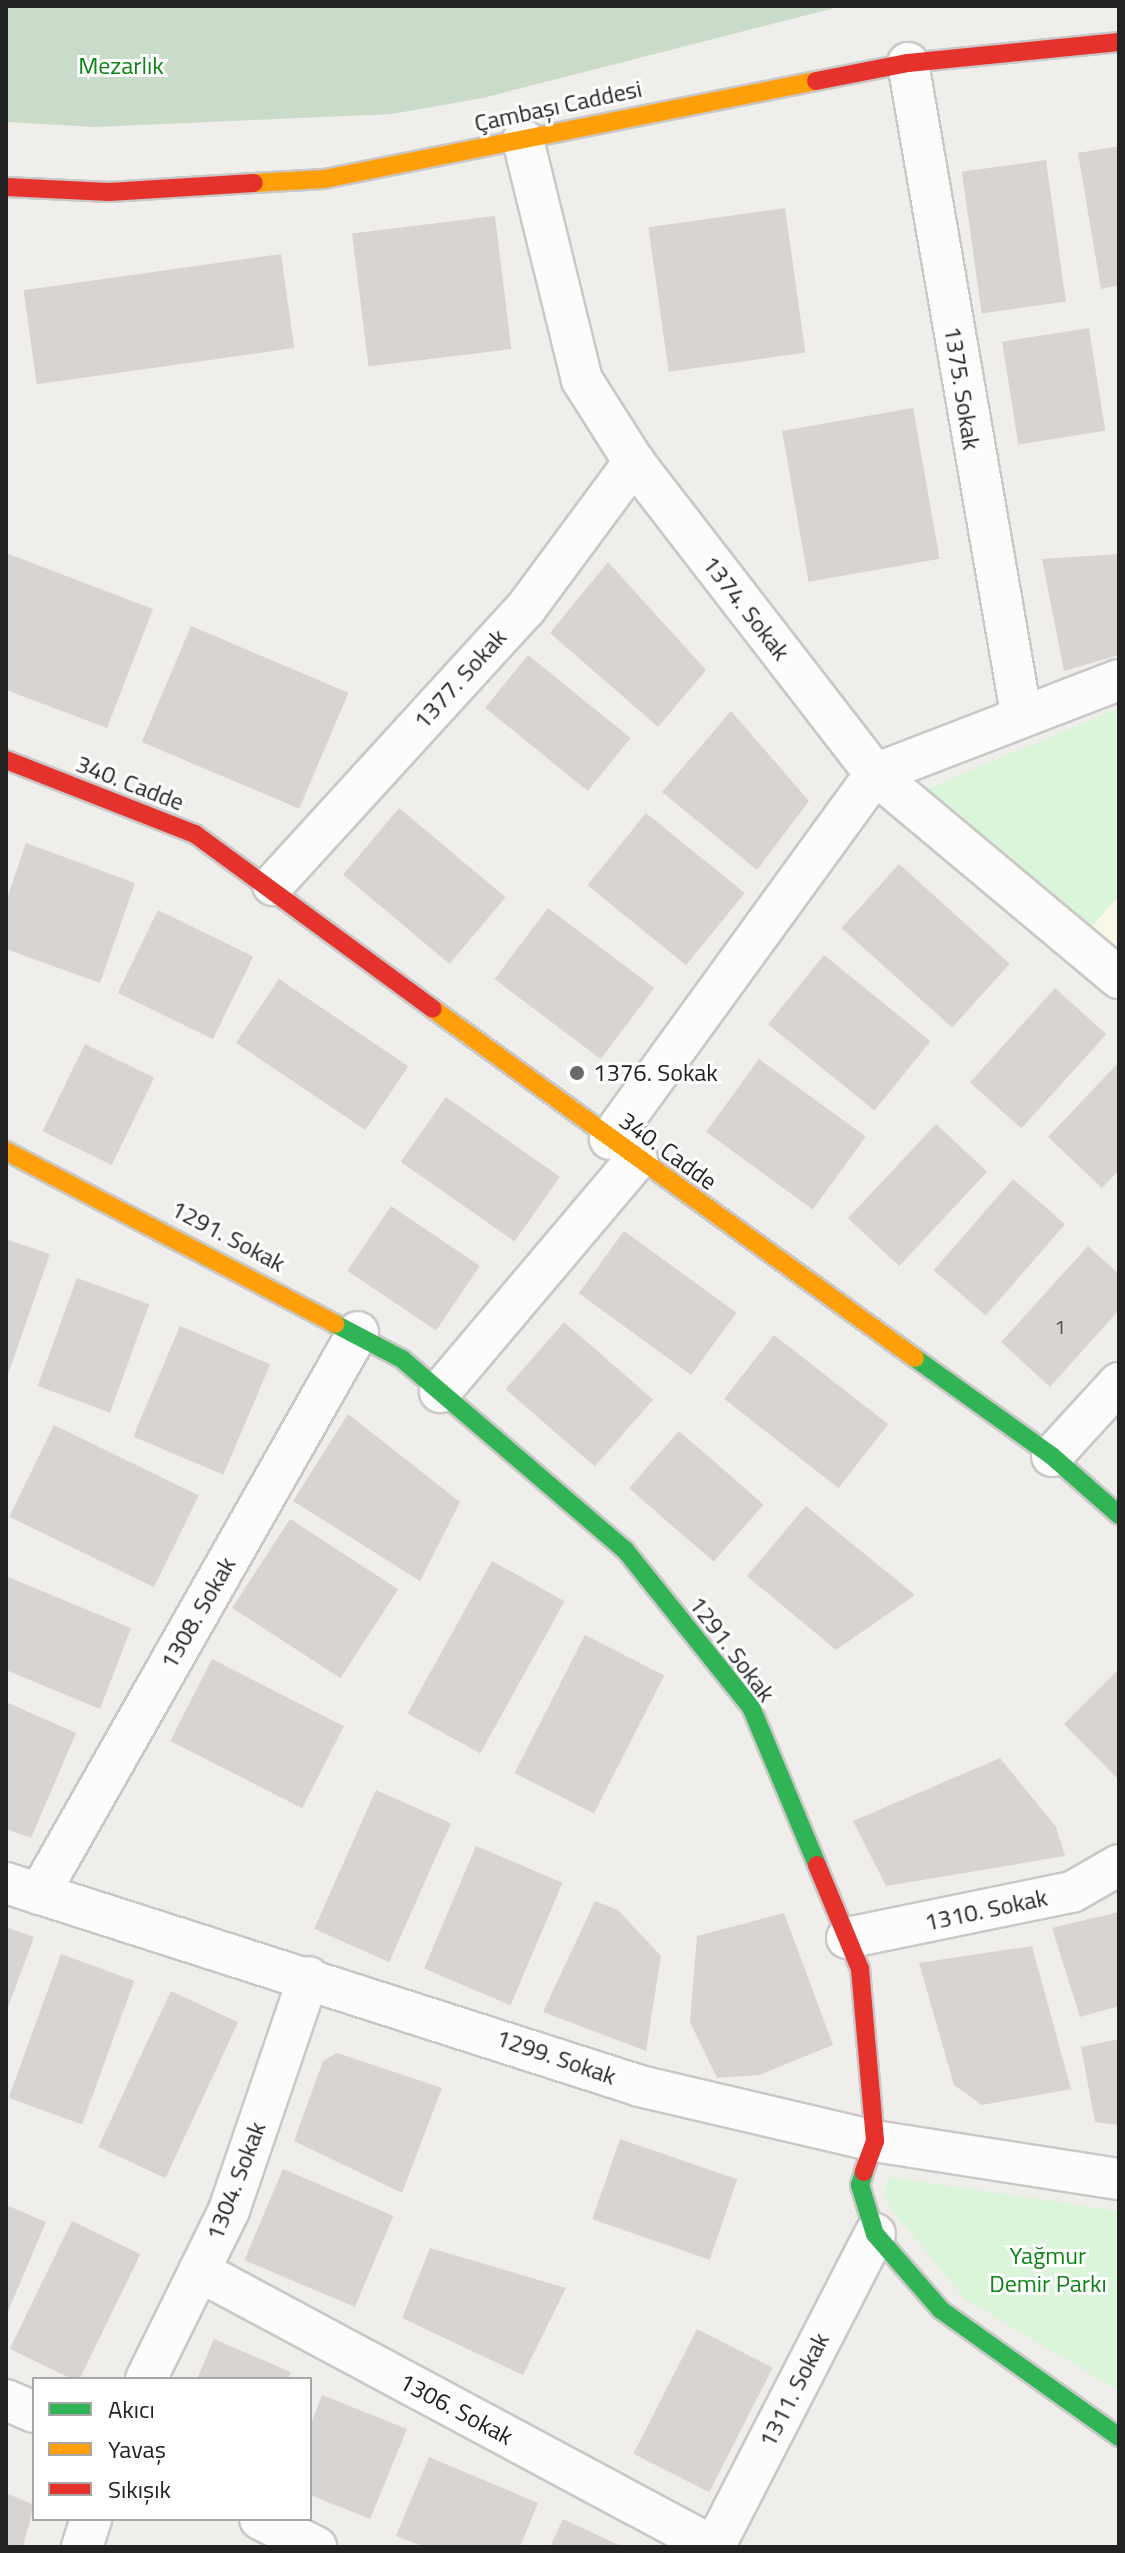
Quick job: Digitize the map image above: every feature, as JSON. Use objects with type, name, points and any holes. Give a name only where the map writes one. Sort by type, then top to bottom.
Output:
[{"type":"street","name":"Çambaşı Caddesi","points":[[6,187],[109,192],[324,179],[908,63],[1119,42]]},
{"type":"street","name":"1375. Sokak","points":[[908,63],[1021,713]]},
{"type":"street","name":"1374. Sokak","points":[[523,140],[582,380],[634,462],[875,774],[1119,978]]},
{"type":"street","name":"1377. Sokak","points":[[273,885],[526,608],[634,462]]},
{"type":"street","points":[[440,1392],[624,1149],[875,774],[1021,713],[1119,680]]},
{"type":"street","name":"340. Cadde","points":[[6,760],[195,834],[273,885],[624,1149],[1052,1456],[1119,1515]]},
{"type":"street","name":"1291. Sokak","points":[[6,1151],[358,1332],[440,1392],[625,1550],[751,1707],[860,1969],[875,2141],[860,2185],[875,2234],[941,2310],[1119,2437]]},
{"type":"street","name":"1308. Sokak","points":[[22,1889],[358,1332]]},
{"type":"street","points":[[1052,1456],[1119,1383]]},
{"type":"street","name":"1310. Sokak","points":[[847,1938],[1072,1892],[1119,1865]]},
{"type":"street","name":"1299. Sokak","points":[[22,1889],[309,1977],[640,2086],[875,2141],[1119,2179]]},
{"type":"street","name":"1304. Sokak","points":[[147,2377],[229,2210],[309,1977]]},
{"type":"street","name":"1311. Sokak","points":[[714,2547],[875,2234]]},
{"type":"street","name":"1306. Sokak","points":[[199,2271],[714,2547]]},
{"type":"street","points":[[6,2400],[32,2411]]},
{"type":"street","points":[[82,2547],[90,2521]]},
{"type":"street","points":[[264,2521],[316,2547]]},
{"type":"shaded area","points":[[1119,896],[1119,957],[1088,930]]},
{"type":"green space","name":"Mezarlık","points":[[6,6],[842,6],[483,98],[392,114],[95,127],[6,122]]},
{"type":"green space","points":[[1119,708],[1119,896],[1088,930],[927,789]]},
{"type":"green space","name":"Yağmur Demir Parkı","points":[[888,2177],[1119,2211],[1119,2391],[965,2299],[891,2209],[884,2194]]},
{"type":"building","points":[[1119,146],[1119,285],[1101,289],[1078,153]]},
{"type":"building","points":[[1046,160],[1066,302],[982,313],[962,172]]},
{"type":"building","points":[[785,208],[805,353],[669,372],[648,227]]},
{"type":"building","points":[[495,216],[511,349],[368,367],[352,234]]},
{"type":"building","points":[[281,254],[294,348],[37,384],[24,290]]},
{"type":"building","points":[[1089,328],[1105,431],[1018,444],[1002,342]]},
{"type":"building","points":[[913,408],[940,559],[809,582],[782,431]]},
{"type":"building","points":[[6,553],[153,609],[107,728],[6,690]]},
{"type":"building","points":[[1119,554],[1119,655],[1064,671],[1042,559]]},
{"type":"building","points":[[608,562],[706,670],[658,727],[550,633]]},
{"type":"building","points":[[191,626],[348,693],[299,809],[142,742]]},
{"type":"building","points":[[528,655],[631,738],[588,791],[485,708]]},
{"type":"building","points":[[731,711],[809,801],[757,870],[662,792]]},
{"type":"building","points":[[399,808],[505,897],[450,964],[343,875]]},
{"type":"building","points":[[646,813],[745,893],[686,965],[587,885]]},
{"type":"building","points":[[26,843],[135,883],[100,983],[6,949],[6,901]]},
{"type":"building","points":[[899,864],[1010,964],[952,1028],[841,928]]},
{"type":"building","points":[[548,908],[654,988],[601,1059],[494,979]]},
{"type":"building","points":[[158,910],[253,956],[213,1039],[118,993]]},
{"type":"building","points":[[824,955],[930,1041],[874,1110],[768,1024]]},
{"type":"building","points":[[279,979],[408,1066],[365,1130],[236,1043]]},
{"type":"building","points":[[1055,988],[1106,1034],[1021,1129],[970,1082]]},
{"type":"building","points":[[85,1044],[154,1078],[112,1165],[42,1131]]},
{"type":"building","points":[[759,1059],[866,1137],[813,1209],[706,1132]]},
{"type":"building","points":[[1119,1062],[1119,1170],[1102,1188],[1048,1137]]},
{"type":"building","points":[[446,1097],[560,1177],[515,1241],[401,1162]]},
{"type":"building","points":[[936,1124],[987,1172],[899,1266],[848,1218]]},
{"type":"building","points":[[1013,1179],[1065,1224],[986,1316],[934,1270]]},
{"type":"building","points":[[391,1206],[480,1266],[436,1330],[347,1271]]},
{"type":"building","points":[[624,1231],[736,1313],[691,1375],[579,1293]]},
{"type":"building","points":[[6,1239],[50,1254],[6,1380]]},
{"type":"building","points":[[1088,1246],[1119,1274],[1119,1310],[1050,1387],[1001,1342]]},
{"type":"building","points":[[77,1278],[149,1304],[110,1412],[38,1386]]},
{"type":"building","points":[[564,1322],[653,1399],[595,1467],[506,1389]]},
{"type":"building","points":[[180,1326],[270,1364],[223,1475],[133,1436]]},
{"type":"building","points":[[774,1335],[888,1424],[838,1488],[724,1399]]},
{"type":"building","points":[[348,1414],[460,1502],[420,1581],[293,1501]]},
{"type":"building","points":[[54,1425],[199,1496],[154,1587],[9,1517]]},
{"type":"building","points":[[679,1431],[764,1504],[714,1562],[629,1488]]},
{"type":"building","points":[[806,1506],[915,1595],[836,1650],[747,1576]]},
{"type":"building","points":[[290,1519],[398,1589],[340,1678],[232,1608]]},
{"type":"building","points":[[492,1561],[565,1601],[480,1753],[408,1713]]},
{"type":"building","points":[[6,1576],[131,1628],[100,1709],[6,1670]]},
{"type":"building","points":[[585,1635],[664,1675],[594,1814],[515,1773]]},
{"type":"building","points":[[212,1659],[344,1726],[302,1808],[170,1741]]},
{"type":"building","points":[[1119,1669],[1119,1780],[1064,1724]]},
{"type":"building","points":[[6,1702],[76,1733],[31,1838],[6,1829]]},
{"type":"building","points":[[1000,1758],[1056,1827],[1065,1856],[886,1886],[853,1821]]},
{"type":"building","points":[[376,1790],[451,1823],[389,1962],[314,1929]]},
{"type":"building","points":[[476,1846],[563,1883],[511,2005],[424,1968]]},
{"type":"building","points":[[595,1901],[618,1910],[661,1956],[646,2051],[543,2012]]},
{"type":"building","points":[[1119,1912],[1119,2006],[1080,2017],[1052,1928]]},
{"type":"building","points":[[784,1913],[833,2045],[759,2075],[717,2078],[690,2022],[697,1936]]},
{"type":"building","points":[[6,1927],[34,1937],[6,2013]]},
{"type":"building","points":[[1032,1946],[1071,2089],[982,2105],[954,2085],[919,1963]]},
{"type":"building","points":[[61,1954],[134,1981],[82,2124],[9,2098]]},
{"type":"building","points":[[171,1991],[238,2022],[165,2178],[98,2147]]},
{"type":"building","points":[[1119,2039],[1119,2125],[1095,2122],[1081,2047]]},
{"type":"building","points":[[337,2053],[442,2088],[402,2193],[294,2141],[323,2061]]},
{"type":"building","points":[[620,2139],[737,2179],[710,2260],[592,2219]]},
{"type":"building","points":[[283,2169],[393,2216],[355,2307],[244,2260]]},
{"type":"building","points":[[6,2205],[46,2222],[6,2316]]},
{"type":"building","points":[[72,2221],[140,2254],[80,2377],[68,2377],[10,2349]]},
{"type":"building","points":[[430,2248],[566,2288],[523,2375],[402,2318]]},
{"type":"building","points":[[697,2329],[773,2368],[709,2492],[633,2454]]},
{"type":"building","points":[[214,2339],[291,2372],[289,2377],[198,2377]]},
{"type":"building","points":[[322,2395],[407,2429],[370,2519],[312,2496],[312,2421]]},
{"type":"building","points":[[429,2457],[538,2503],[520,2547],[424,2547],[396,2536]]},
{"type":"building","points":[[6,2493],[32,2504],[32,2513],[23,2547],[6,2547]]},
{"type":"building","points":[[563,2519],[623,2547],[550,2547]]},
{"type":"traffic: fast","points":[[335,1324],[402,1359],[625,1550],[751,1707],[817,1865]]},
{"type":"traffic: fast","points":[[915,1358],[1052,1456],[1119,1515]]},
{"type":"traffic: fast","points":[[864,2172],[860,2185],[875,2234],[941,2310],[1119,2437]]},
{"type":"traffic: slow","points":[[254,183],[324,179],[816,81]]},
{"type":"traffic: slow","points":[[433,1009],[915,1358]]},
{"type":"traffic: slow","points":[[6,1151],[335,1324]]},
{"type":"traffic: jam","points":[[816,81],[908,63],[1119,42]]},
{"type":"traffic: jam","points":[[6,187],[109,192],[254,183]]},
{"type":"traffic: jam","points":[[6,760],[195,834],[433,1009]]},
{"type":"traffic: jam","points":[[817,1865],[860,1969],[875,2141],[864,2172]]},
{"type":"place","name":"1376. Sokak","points":[[577,1073]]}]
